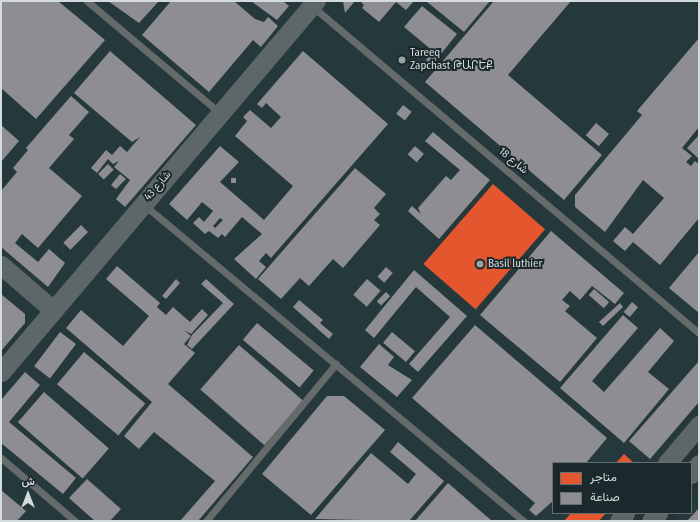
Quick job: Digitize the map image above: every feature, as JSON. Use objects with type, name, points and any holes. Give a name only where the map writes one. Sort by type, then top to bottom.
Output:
[{"type":"street","name":"شارع 43","points":[[1,372],[314,3]]},
{"type":"street","points":[[1,265],[53,310]]},
{"type":"street","points":[[668,462],[699,426]]},
{"type":"street","points":[[692,473],[699,464]]},
{"type":"lane","points":[[88,1],[220,113]]},
{"type":"lane","name":"شارع 18","points":[[314,3],[699,332]]},
{"type":"lane","points":[[143,204],[524,521]]},
{"type":"lane","points":[[206,521],[336,364]]},
{"type":"lane","points":[[1,458],[76,521]]},
{"type":"shaded area","points":[[1,1],[699,1],[699,414],[659,462],[552,462],[552,514],[616,514],[610,521],[1,521]]},
{"type":"shaded area","points":[[699,489],[699,521],[672,521],[678,514],[692,514],[692,497]]},
{"type":"building: متاجر","points":[[493,184],[545,229],[476,309],[423,264]]},
{"type":"building: متاجر","points":[[624,454],[633,462],[617,462]]},
{"type":"building: متاجر","points":[[570,514],[605,514],[599,521],[564,521]]},
{"type":"building: صناعة","points":[[1,1],[58,1],[105,40],[36,119],[1,88]]},
{"type":"building: صناعة","points":[[108,1],[159,1],[139,23]]},
{"type":"building: صناعة","points":[[171,1],[234,1],[255,19],[264,22],[268,17],[278,26],[261,47],[253,40],[209,92],[142,35]]},
{"type":"building: صناعة","points":[[251,1],[283,1],[289,6],[277,20]]},
{"type":"building: صناعة","points":[[343,1],[355,1],[345,13]]},
{"type":"building: صناعة","points":[[360,1],[414,1],[406,10],[396,2],[379,22],[362,8],[364,5]]},
{"type":"building: صناعة","points":[[426,1],[490,1],[464,32]]},
{"type":"building: صناعة","points":[[494,1],[571,1],[508,75],[602,155],[564,200],[425,82]]},
{"type":"building: صناعة","points":[[422,6],[457,34],[432,65],[426,60],[433,51],[404,27]]},
{"type":"building: صناعة","points":[[699,38],[699,127],[682,148],[692,156],[686,162],[691,166],[695,161],[699,164],[699,218],[660,265],[633,242],[625,251],[613,241],[625,227],[633,234],[664,198],[643,180],[605,232],[575,207],[575,195],[642,115],[637,111]]},
{"type":"building: صناعة","points":[[110,51],[196,125],[125,207],[116,199],[130,180],[114,167],[119,161],[113,164],[108,159],[97,173],[91,168],[106,150],[112,155],[120,146],[127,152],[140,137],[132,142],[74,93]]},
{"type":"building: صناعة","points":[[303,51],[388,124],[271,258],[266,253],[259,261],[266,267],[256,279],[234,259],[262,234],[242,217],[225,237],[222,234],[218,238],[209,231],[205,234],[193,223],[199,217],[204,222],[213,211],[202,202],[187,220],[169,204],[220,146],[239,162],[220,182],[264,220],[293,186],[235,136],[247,121],[243,117],[250,110],[271,128],[281,117],[266,103],[262,108],[257,104]],"holes":[[[220,218],[223,220],[215,228],[213,226]]]},
{"type":"building: صناعة","points":[[71,96],[89,112],[69,135],[74,139],[49,168],[82,196],[38,248],[22,234],[15,243],[38,262],[49,249],[65,263],[48,287],[1,247],[1,191],[17,172],[13,168],[28,150],[26,148]]},
{"type":"building: صناعة","points":[[403,105],[412,112],[405,120],[396,114]]},
{"type":"building: صناعة","points":[[596,123],[609,134],[599,146],[586,135]]},
{"type":"building: صناعة","points":[[1,125],[19,141],[1,162]]},
{"type":"building: صناعة","points":[[433,132],[490,180],[439,239],[408,211],[412,206],[421,214],[418,208],[446,176],[451,180],[460,170],[425,141]]},
{"type":"building: صناعة","points":[[699,135],[699,159],[687,148]]},
{"type":"building: صناعة","points":[[415,146],[424,154],[417,162],[408,154]]},
{"type":"building: صناعة","points":[[108,164],[114,170],[104,180],[98,174]]},
{"type":"building: صناعة","points":[[355,168],[386,194],[374,208],[380,214],[374,220],[380,225],[343,268],[333,259],[309,286],[300,278],[281,299],[258,279]]},
{"type":"building: صناعة","points":[[120,174],[126,179],[116,189],[111,185]]},
{"type":"building: صناعة","points":[[231,178],[236,178],[236,183],[231,183]]},
{"type":"building: صناعة","points":[[81,225],[88,232],[70,250],[63,243]]},
{"type":"building: صناعة","points":[[551,231],[624,293],[615,304],[592,286],[580,300],[570,291],[562,300],[570,306],[565,311],[597,338],[560,382],[480,315]]},
{"type":"building: صناعة","points":[[699,252],[699,313],[669,288]]},
{"type":"building: صناعة","points":[[117,266],[160,303],[157,307],[166,315],[173,307],[190,322],[202,309],[208,315],[191,334],[184,330],[191,336],[184,344],[195,353],[168,384],[253,457],[198,521],[180,521],[215,481],[154,432],[139,449],[124,436],[152,402],[66,328],[81,310],[123,346],[149,316],[106,279]]},
{"type":"building: صناعة","points":[[386,267],[393,273],[384,283],[377,277]]},
{"type":"building: صناعة","points":[[414,270],[467,316],[418,372],[409,364],[450,317],[416,287],[374,338],[365,330]]},
{"type":"building: صناعة","points":[[176,279],[180,283],[166,299],[162,296]]},
{"type":"building: صناعة","points":[[206,279],[234,304],[192,349],[187,345],[192,335],[223,303],[201,284]]},
{"type":"building: صناعة","points":[[367,279],[381,291],[367,307],[353,295]]},
{"type":"building: صناعة","points":[[594,289],[609,302],[604,308],[589,295]]},
{"type":"building: صناعة","points":[[386,292],[390,296],[381,305],[377,301]]},
{"type":"building: صناعة","points":[[1,294],[25,314],[25,323],[1,351]]},
{"type":"building: صناعة","points":[[299,300],[323,320],[320,323],[333,334],[329,339],[293,307]]},
{"type":"building: صناعة","points":[[632,302],[638,307],[630,317],[624,312]]},
{"type":"building: صناعة","points":[[620,303],[623,307],[603,326],[599,322]]},
{"type":"building: صناعة","points":[[623,315],[638,328],[592,381],[604,392],[660,328],[674,341],[648,372],[669,389],[624,443],[560,388]]},
{"type":"building: صناعة","points":[[257,323],[314,371],[300,387],[243,340]]},
{"type":"building: صناعة","points":[[475,325],[607,438],[587,462],[552,462],[552,502],[536,516],[529,510],[535,503],[412,398]]},
{"type":"building: صناعة","points":[[60,332],[76,344],[50,378],[34,366]]},
{"type":"building: صناعة","points":[[392,332],[415,351],[406,362],[383,343]]},
{"type":"building: صناعة","points":[[379,344],[394,357],[388,365],[412,380],[397,397],[360,367]]},
{"type":"building: صناعة","points":[[239,345],[303,401],[264,445],[200,390]]},
{"type":"building: صناعة","points":[[84,352],[145,403],[118,436],[57,384]]},
{"type":"building: صناعة","points":[[699,361],[699,402],[650,459],[629,441]]},
{"type":"building: صناعة","points":[[25,372],[40,385],[9,422],[76,478],[63,494],[1,443],[1,400]]},
{"type":"building: صناعة","points":[[44,392],[109,448],[83,479],[18,422]]},
{"type":"building: صناعة","points":[[327,396],[344,396],[385,430],[311,515],[262,474]]},
{"type":"building: صناعة","points":[[398,442],[444,481],[409,521],[315,519],[371,453],[408,484],[416,474],[390,452]]},
{"type":"building: صناعة","points":[[87,479],[121,509],[110,521],[95,521],[69,498]]},
{"type":"building: صناعة","points":[[448,483],[492,521],[415,521]]},
{"type":"building: صناعة","points":[[1,490],[26,511],[17,521],[1,521]]},
{"type":"building: صناعة","points":[[699,508],[699,521],[687,521]]},
{"type":"place","name":"Tareeq Zapchast ԹԱՐԵՔ","points":[[402,60]]},
{"type":"place","name":"Basil luthier","points":[[480,264]]}]
